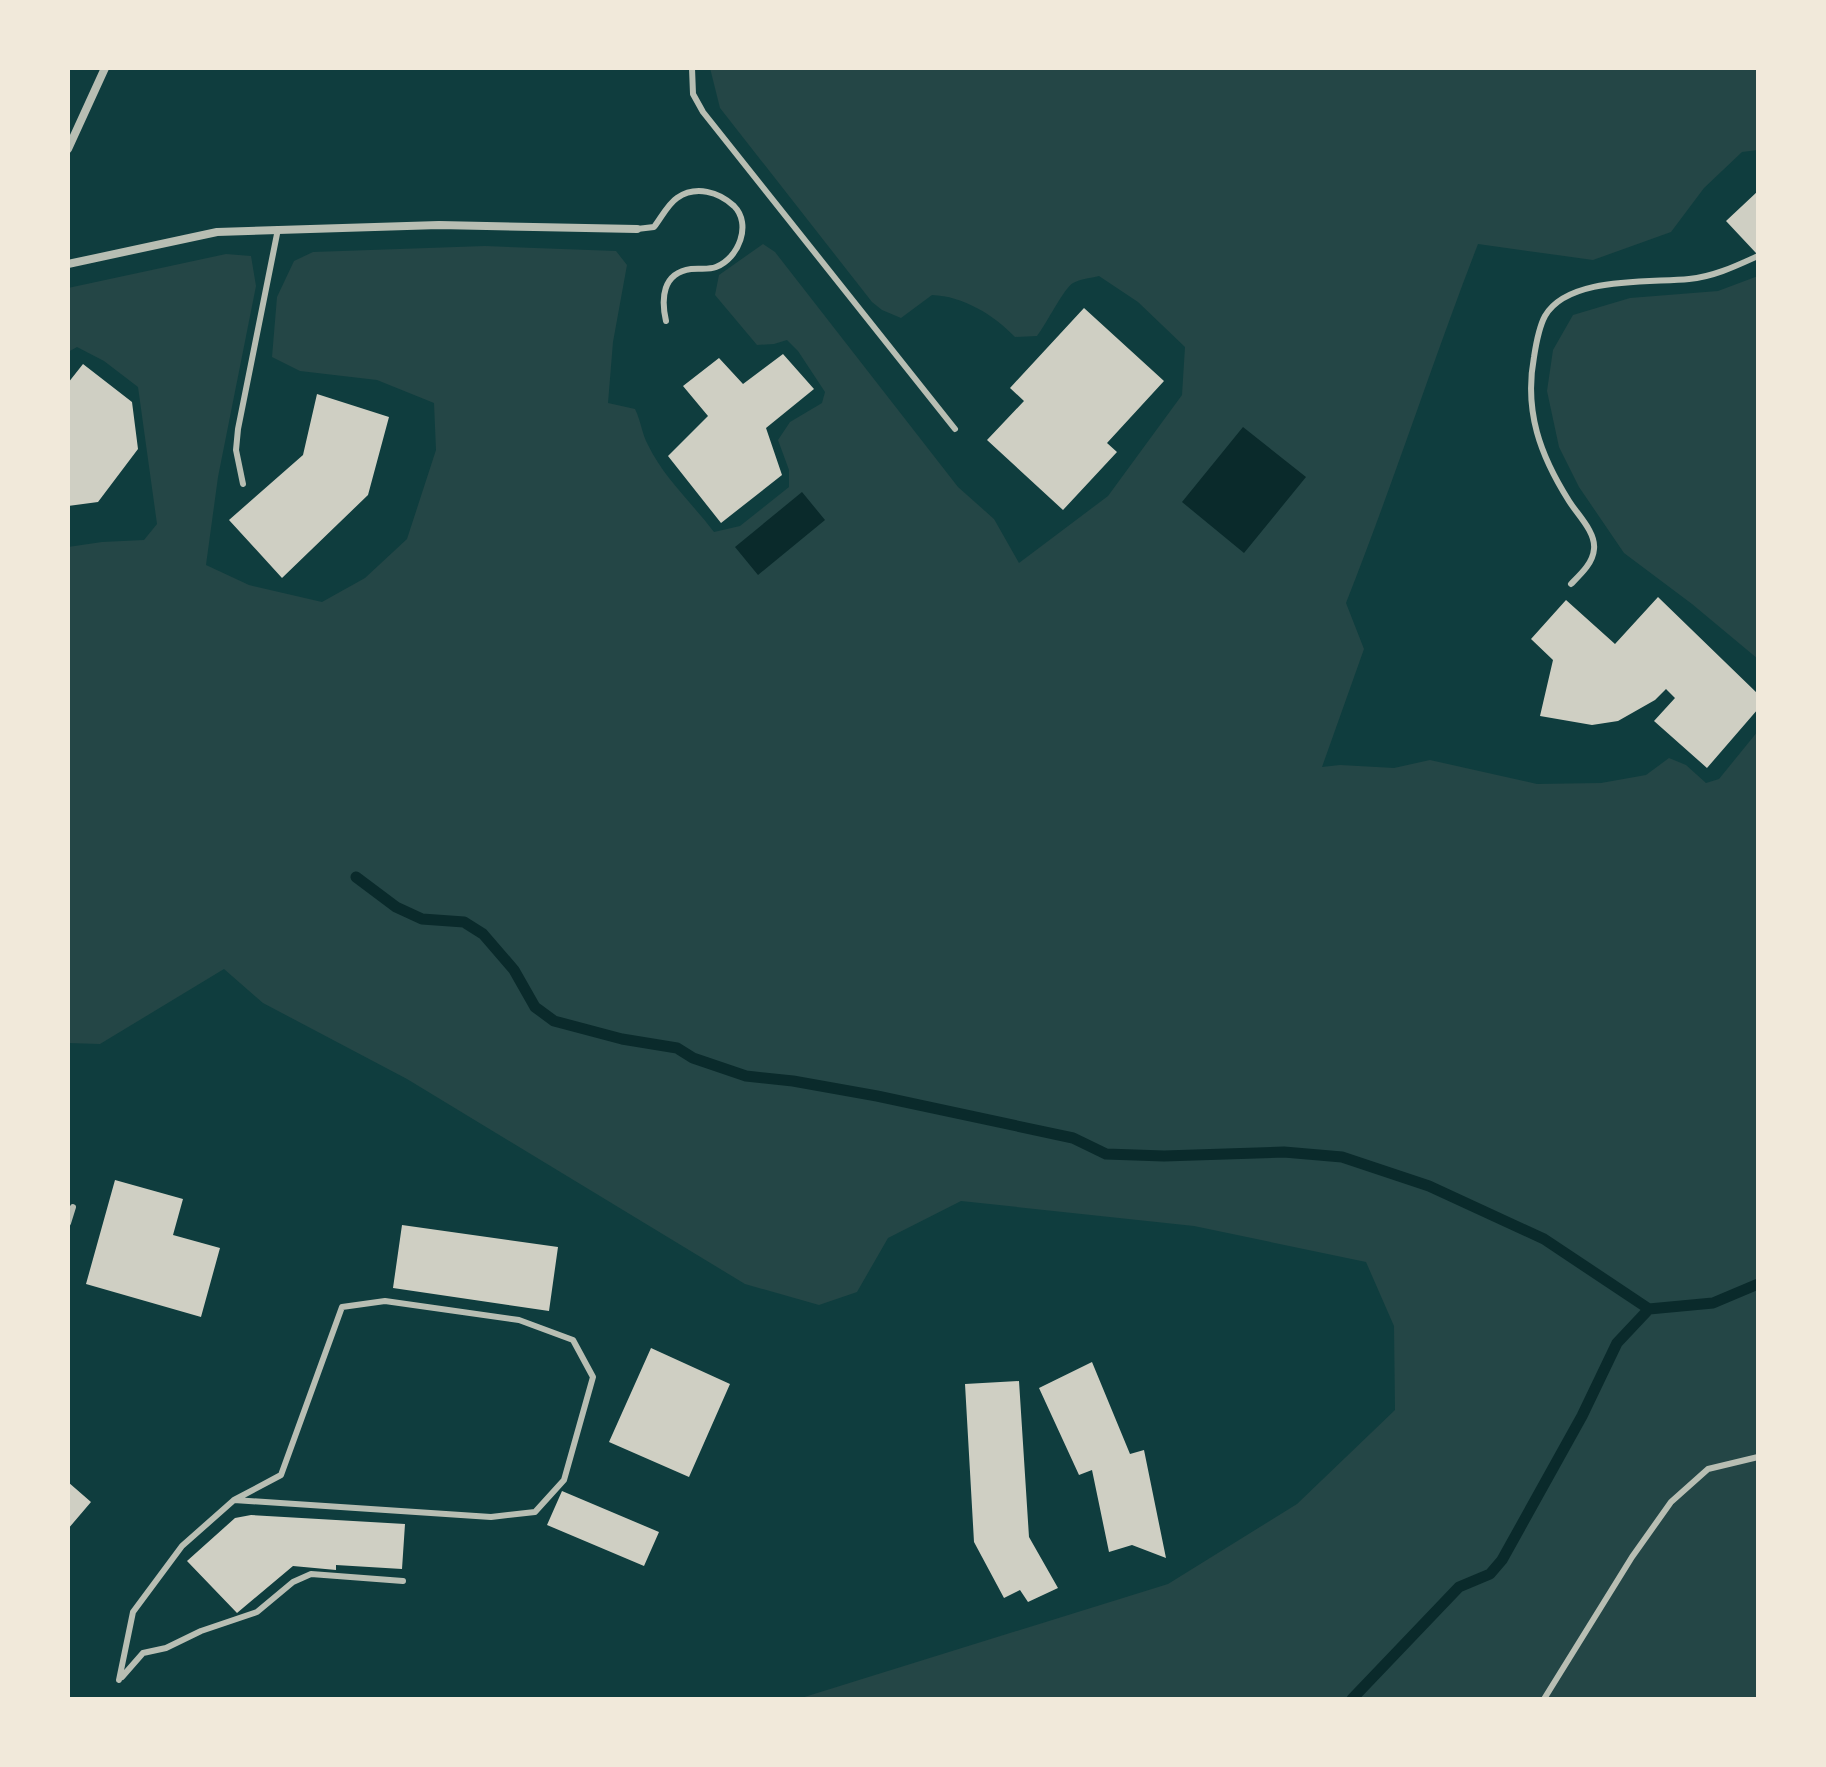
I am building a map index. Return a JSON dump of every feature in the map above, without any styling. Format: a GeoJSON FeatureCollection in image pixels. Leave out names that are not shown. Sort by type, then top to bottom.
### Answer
{"type":"FeatureCollection","features":[{"type":"Feature","properties":{"kind":"street"},"geometry":{"type":"LineString","coordinates":[[68,149],[105,68]]}},
{"type":"Feature","properties":{"kind":"street"},"geometry":{"type":"LineString","coordinates":[[68,264],[217,232],[439,225],[637,229]]}},
{"type":"Feature","properties":{"kind":"lane"},"geometry":{"type":"LineString","coordinates":[[692,68],[690,79],[693,94],[703,112],[955,429]]}},
{"type":"Feature","properties":{"kind":"lane"},"geometry":{"type":"LineString","coordinates":[[637,229],[654,227],[677,198],[697,190],[722,195],[740,212],[743,235],[735,253],[716,267],[686,269],[668,281],[661,300],[666,321]]}},
{"type":"Feature","properties":{"kind":"lane"},"geometry":{"type":"LineString","coordinates":[[243,484],[236,450],[238,429],[278,229]]}},
{"type":"Feature","properties":{"kind":"lane"},"geometry":{"type":"LineString","coordinates":[[1571,584],[1590,563],[1595,547],[1591,534],[1553,477],[1532,418],[1529,382],[1536,343],[1546,315],[1563,297],[1596,287],[1691,279],[1730,269],[1758,256]]}},
{"type":"Feature","properties":{"kind":"lane"},"geometry":{"type":"LineString","coordinates":[[68,1223],[73,1207]]}},
{"type":"Feature","properties":{"kind":"lane"},"geometry":{"type":"LineString","coordinates":[[234,1500],[491,1517],[535,1512],[564,1480],[593,1377],[573,1340],[519,1320],[385,1301],[342,1307],[281,1475],[234,1500],[182,1546],[133,1612],[119,1680],[143,1653],[166,1648],[201,1631],[257,1612],[293,1582],[311,1574],[403,1581]]}},
{"type":"Feature","properties":{"kind":"lane"},"geometry":{"type":"LineString","coordinates":[[1544,1699],[1632,1557],[1671,1502],[1708,1469],[1758,1457]]}},
{"type":"Feature","properties":{"kind":"shaded area"},"geometry":{"type":"Polygon","coordinates":[[[710,68],[1758,68],[1758,150],[1742,152],[1704,188],[1671,232],[1593,260],[1478,244],[1346,603],[1364,649],[1322,767],[1394,768],[1430,760],[1537,784],[1601,783],[1646,775],[1669,758],[1686,765],[1706,783],[1719,779],[1758,731],[1758,1699],[798,1699],[1168,1584],[1297,1504],[1395,1410],[1394,1326],[1366,1262],[1194,1226],[961,1201],[888,1238],[857,1292],[819,1305],[745,1284],[407,1079],[263,1003],[224,969],[100,1044],[68,1043],[68,547],[144,540],[157,524],[138,387],[104,361],[77,347],[68,352],[68,288],[226,254],[251,256],[256,286],[218,477],[206,565],[249,585],[322,602],[365,578],[407,539],[436,450],[434,403],[377,380],[300,371],[272,357],[277,297],[294,261],[313,252],[485,246],[616,251],[627,265],[613,342],[608,403],[635,409],[655,457],[714,532],[740,526],[789,487],[789,470],[778,440],[790,422],[822,403],[825,392],[787,340],[757,345],[715,295],[719,275],[763,244],[775,252],[958,487],[994,519],[1019,563],[1108,496],[1182,395],[1185,347],[1138,302],[1099,276],[1079,280],[1069,286],[1037,336],[1015,337],[998,321],[977,308],[944,296],[932,295],[901,318],[882,310],[872,302],[720,108],[710,68]]]}},
{"type":"Feature","properties":{"kind":"shaded area"},"geometry":{"type":"Polygon","coordinates":[[[1758,276],[1758,659],[1624,553],[1579,487],[1559,447],[1547,391],[1553,350],[1573,315],[1630,298],[1718,291],[1758,276]]]}},
{"type":"Feature","properties":{"kind":"shaded area"},"geometry":{"type":"Polygon","coordinates":[[[1243,427],[1306,477],[1244,553],[1182,502],[1243,427]]]}},
{"type":"Feature","properties":{"kind":"shaded area"},"geometry":{"type":"Polygon","coordinates":[[[802,492],[825,520],[758,575],[735,547],[802,492]]]}},
{"type":"Feature","properties":{"kind":"building"},"geometry":{"type":"Polygon","coordinates":[[[1758,191],[1758,252],[1756,253],[1726,221],[1758,191]]]}},
{"type":"Feature","properties":{"kind":"building"},"geometry":{"type":"Polygon","coordinates":[[[1084,308],[1164,381],[1107,443],[1117,452],[1063,510],[987,440],[1024,401],[1010,388],[1084,308]]]}},
{"type":"Feature","properties":{"kind":"building"},"geometry":{"type":"Polygon","coordinates":[[[783,354],[814,389],[766,428],[782,475],[721,523],[668,456],[708,416],[683,386],[719,358],[743,384],[783,354]]]}},
{"type":"Feature","properties":{"kind":"building"},"geometry":{"type":"Polygon","coordinates":[[[83,364],[132,402],[138,449],[98,502],[68,506],[68,383],[83,364]]]}},
{"type":"Feature","properties":{"kind":"building"},"geometry":{"type":"Polygon","coordinates":[[[317,394],[389,417],[368,495],[282,578],[229,520],[303,455],[317,394]]]}},
{"type":"Feature","properties":{"kind":"building"},"geometry":{"type":"Polygon","coordinates":[[[1658,597],[1758,694],[1758,709],[1707,768],[1654,721],[1675,698],[1666,689],[1655,700],[1618,721],[1592,725],[1540,716],[1553,660],[1531,639],[1566,600],[1615,644],[1658,597]]]}},
{"type":"Feature","properties":{"kind":"building"},"geometry":{"type":"Polygon","coordinates":[[[115,1180],[183,1199],[173,1235],[220,1248],[201,1317],[86,1284],[115,1180]]]}},
{"type":"Feature","properties":{"kind":"building"},"geometry":{"type":"Polygon","coordinates":[[[402,1225],[558,1247],[549,1311],[393,1288],[402,1225]]]}},
{"type":"Feature","properties":{"kind":"building"},"geometry":{"type":"Polygon","coordinates":[[[651,1348],[730,1384],[689,1477],[609,1442],[651,1348]]]}},
{"type":"Feature","properties":{"kind":"building"},"geometry":{"type":"Polygon","coordinates":[[[1092,1362],[1130,1454],[1144,1450],[1166,1558],[1132,1545],[1109,1552],[1092,1470],[1079,1475],[1039,1388],[1092,1362]]]}},
{"type":"Feature","properties":{"kind":"building"},"geometry":{"type":"Polygon","coordinates":[[[1019,1381],[1029,1537],[1058,1588],[1028,1602],[1020,1590],[1004,1598],[974,1542],[965,1384],[1019,1381]]]}},
{"type":"Feature","properties":{"kind":"building"},"geometry":{"type":"Polygon","coordinates":[[[68,1482],[91,1502],[68,1529],[68,1482]]]}},
{"type":"Feature","properties":{"kind":"building"},"geometry":{"type":"Polygon","coordinates":[[[562,1491],[659,1532],[644,1566],[547,1525],[562,1491]]]}},
{"type":"Feature","properties":{"kind":"building"},"geometry":{"type":"Polygon","coordinates":[[[251,1515],[405,1524],[402,1569],[336,1565],[336,1570],[293,1566],[237,1613],[187,1561],[235,1518],[251,1515]]]}},
{"type":"Feature","properties":{"kind":"waterway"},"geometry":{"type":"LineString","coordinates":[[356,877],[396,907],[422,919],[464,922],[483,934],[514,970],[535,1007],[554,1021],[622,1039],[677,1048],[693,1058],[746,1076],[877,1096],[1073,1138],[1106,1154],[1164,1156],[1284,1152],[1342,1157],[1429,1186],[1544,1239],[1649,1309]]}},
{"type":"Feature","properties":{"kind":"waterway"},"geometry":{"type":"LineString","coordinates":[[1352,1699],[1459,1587],[1490,1574],[1502,1560],[1582,1416],[1617,1343],[1649,1309],[1713,1303],[1758,1284]]}}]}
